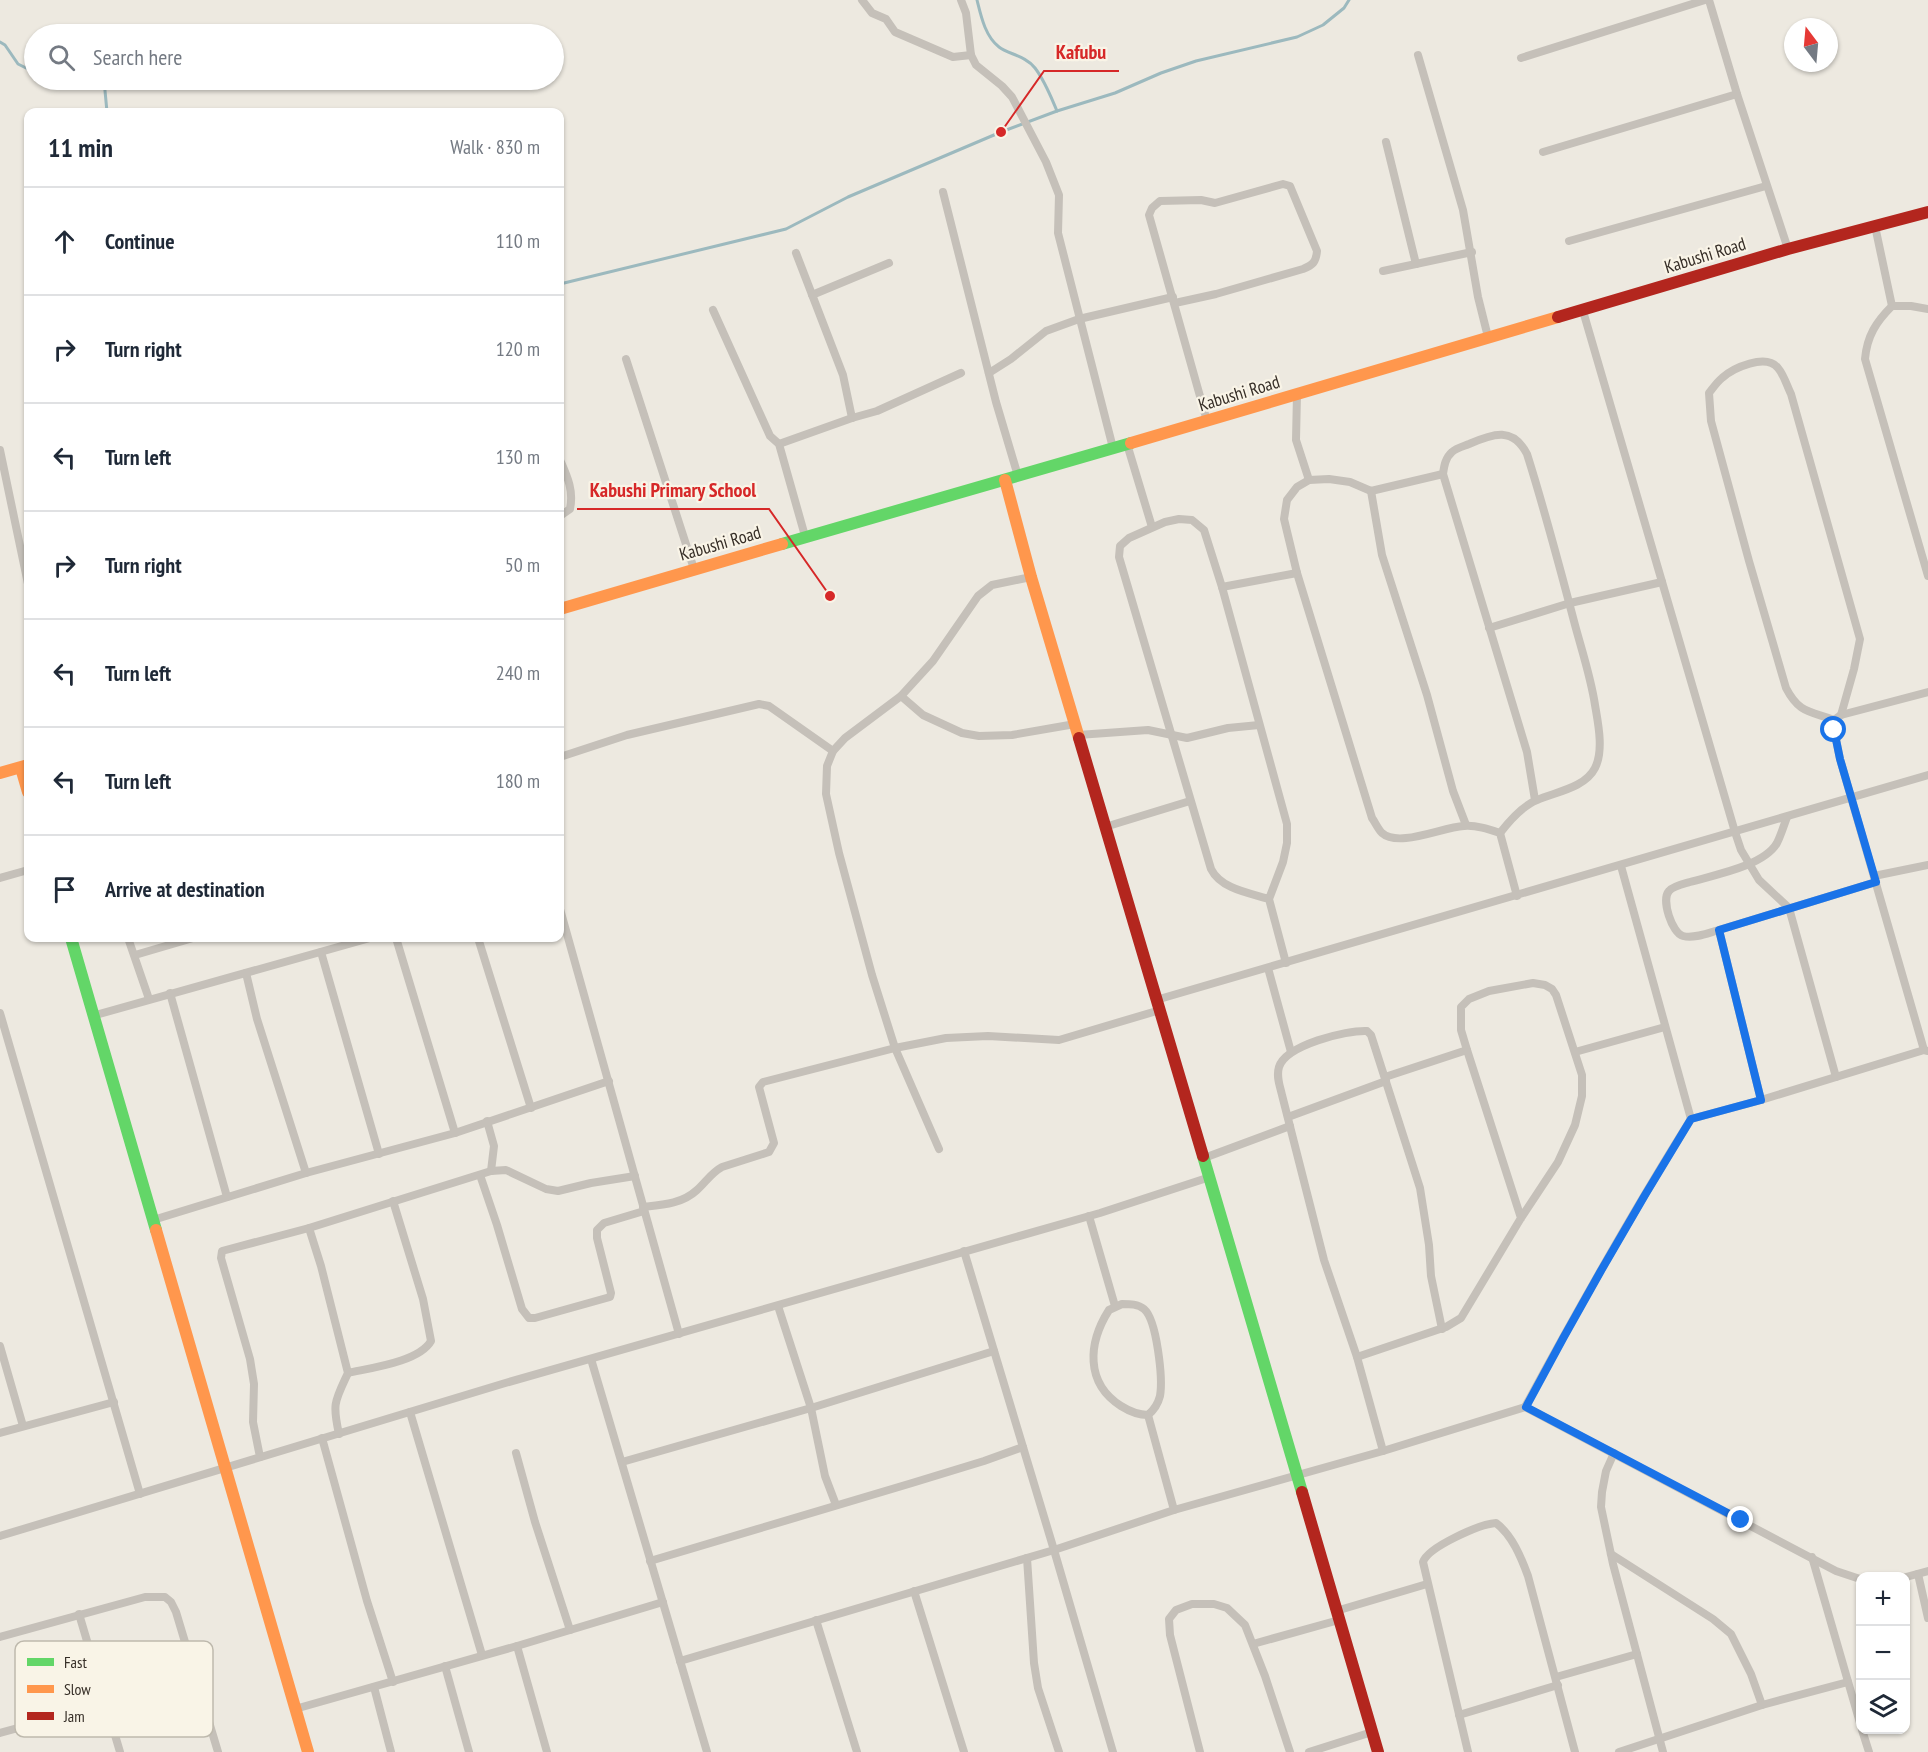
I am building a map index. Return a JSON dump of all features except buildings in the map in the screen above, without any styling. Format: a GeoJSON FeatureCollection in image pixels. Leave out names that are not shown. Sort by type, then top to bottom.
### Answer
{"type":"FeatureCollection","features":[{"type":"Feature","properties":{"kind":"street"},"geometry":{"type":"LineString","coordinates":[[862,0],[872,13],[886,19],[895,32],[953,57],[971,55]]}},
{"type":"Feature","properties":{"kind":"street"},"geometry":{"type":"LineString","coordinates":[[961,0],[966,14],[971,55],[976,64],[1002,86],[1014,102],[1046,162],[1059,195],[1058,234],[1113,448]]}},
{"type":"Feature","properties":{"kind":"street"},"geometry":{"type":"LineString","coordinates":[[1521,58],[1707,0],[1788,249]]}},
{"type":"Feature","properties":{"kind":"street"},"geometry":{"type":"LineString","coordinates":[[1418,55],[1463,210],[1478,297],[1488,338]]}},
{"type":"Feature","properties":{"kind":"street"},"geometry":{"type":"LineString","coordinates":[[1543,152],[1737,94]]}},
{"type":"Feature","properties":{"kind":"street"},"geometry":{"type":"LineString","coordinates":[[1386,141],[1416,264]]}},
{"type":"Feature","properties":{"kind":"street"},"geometry":{"type":"LineString","coordinates":[[989,373],[1046,331],[1079,319],[1174,300],[1216,294],[1313,264],[1317,251],[1290,186],[1283,183],[1215,203],[1201,200],[1160,201],[1152,208],[1149,215],[1174,300],[1207,421]]}},
{"type":"Feature","properties":{"kind":"street"},"geometry":{"type":"LineString","coordinates":[[1569,242],[1766,186]]}},
{"type":"Feature","properties":{"kind":"street"},"geometry":{"type":"LineString","coordinates":[[943,192],[1018,476]]}},
{"type":"Feature","properties":{"kind":"street","name":"Kabushi Road"},"geometry":{"type":"LineString","coordinates":[[564,608],[1583,311],[1788,249],[1928,212]]}},
{"type":"Feature","properties":{"kind":"street"},"geometry":{"type":"LineString","coordinates":[[1875,226],[1892,306]]}},
{"type":"Feature","properties":{"kind":"street"},"geometry":{"type":"LineString","coordinates":[[1383,271],[1472,252]]}},
{"type":"Feature","properties":{"kind":"street"},"geometry":{"type":"LineString","coordinates":[[796,253],[843,375],[852,418]]}},
{"type":"Feature","properties":{"kind":"street"},"geometry":{"type":"LineString","coordinates":[[812,296],[889,263]]}},
{"type":"Feature","properties":{"kind":"street"},"geometry":{"type":"LineString","coordinates":[[1928,309],[1892,306],[1877,322],[1870,334],[1865,359],[1928,576]]}},
{"type":"Feature","properties":{"kind":"street"},"geometry":{"type":"LineString","coordinates":[[713,310],[770,436],[779,444],[805,536]]}},
{"type":"Feature","properties":{"kind":"street"},"geometry":{"type":"LineString","coordinates":[[1583,311],[1735,832],[1748,864],[1759,880],[1789,908],[1836,1077]]}},
{"type":"Feature","properties":{"kind":"street"},"geometry":{"type":"LineString","coordinates":[[626,359],[694,569]]}},
{"type":"Feature","properties":{"kind":"street"},"geometry":{"type":"LineString","coordinates":[[680,1660],[1054,1550],[1174,1510],[1296,1477],[1526,1407],[1622,1233],[1691,1119],[1926,1050],[1840,759],[1834,730],[1838,718],[1854,669],[1860,639],[1791,394],[1778,368],[1773,364],[1759,362],[1750,364],[1723,378],[1709,393],[1711,421],[1786,688],[1794,702],[1804,710],[1838,718],[1928,692]]}},
{"type":"Feature","properties":{"kind":"street"},"geometry":{"type":"LineString","coordinates":[[779,444],[877,411],[962,373]]}},
{"type":"Feature","properties":{"kind":"street"},"geometry":{"type":"LineString","coordinates":[[1297,394],[1296,440],[1309,480]]}},
{"type":"Feature","properties":{"kind":"street"},"geometry":{"type":"LineString","coordinates":[[1500,833],[1511,818],[1535,800],[1556,795],[1589,776],[1599,756],[1595,703],[1532,470],[1521,442],[1504,435],[1484,437],[1452,452],[1445,461],[1443,474],[1527,752],[1535,800]]}},
{"type":"Feature","properties":{"kind":"street"},"geometry":{"type":"LineString","coordinates":[[1127,444],[1152,527]]}},
{"type":"Feature","properties":{"kind":"street"},"geometry":{"type":"LineString","coordinates":[[0,450],[24,565]]}},
{"type":"Feature","properties":{"kind":"street"},"geometry":{"type":"LineString","coordinates":[[564,470],[571,495],[570,509],[564,513]]}},
{"type":"Feature","properties":{"kind":"street"},"geometry":{"type":"LineString","coordinates":[[1443,474],[1371,491],[1350,482],[1329,479],[1309,480],[1297,487],[1287,500],[1284,519],[1297,573],[1372,818],[1381,832],[1394,839],[1407,838],[1466,825],[1500,833]]}},
{"type":"Feature","properties":{"kind":"street"},"geometry":{"type":"LineString","coordinates":[[1005,480],[1031,577],[1378,1752]]}},
{"type":"Feature","properties":{"kind":"street"},"geometry":{"type":"LineString","coordinates":[[1371,491],[1382,555],[1427,695],[1453,791],[1466,825]]}},
{"type":"Feature","properties":{"kind":"street"},"geometry":{"type":"LineString","coordinates":[[1269,899],[1231,887],[1215,878],[1170,735],[1119,557],[1120,546],[1129,538],[1152,527],[1179,519],[1192,520],[1204,530],[1222,587],[1287,824],[1287,843],[1283,862],[1269,899],[1286,963]]}},
{"type":"Feature","properties":{"kind":"street"},"geometry":{"type":"LineString","coordinates":[[1222,587],[1297,573]]}},
{"type":"Feature","properties":{"kind":"street"},"geometry":{"type":"LineString","coordinates":[[939,1149],[896,1048],[854,912],[826,794],[827,766],[833,751],[856,729],[902,696],[933,661],[978,596],[992,585],[1031,577]]}},
{"type":"Feature","properties":{"kind":"street"},"geometry":{"type":"LineString","coordinates":[[1489,628],[1569,603],[1662,582]]}},
{"type":"Feature","properties":{"kind":"street"},"geometry":{"type":"LineString","coordinates":[[902,696],[923,715],[962,733],[979,736],[1076,729],[1148,730],[1180,738],[1196,738],[1228,728],[1259,725]]}},
{"type":"Feature","properties":{"kind":"street"},"geometry":{"type":"LineString","coordinates":[[564,756],[627,735],[759,704],[769,706],[833,751]]}},
{"type":"Feature","properties":{"kind":"street"},"geometry":{"type":"LineString","coordinates":[[0,773],[24,766]]}},
{"type":"Feature","properties":{"kind":"street"},"geometry":{"type":"LineString","coordinates":[[480,1174],[522,1309],[529,1318],[535,1318],[610,1297],[597,1230],[604,1223],[644,1209],[676,1202],[696,1191],[715,1171],[722,1167],[769,1152],[774,1143],[759,1087],[761,1083],[896,1048],[946,1038],[988,1036],[1059,1040],[1268,968],[1928,775]]}},
{"type":"Feature","properties":{"kind":"street"},"geometry":{"type":"LineString","coordinates":[[1105,827],[1190,801]]}},
{"type":"Feature","properties":{"kind":"street"},"geometry":{"type":"LineString","coordinates":[[1787,817],[1776,844],[1762,858],[1669,890],[1665,898],[1668,913],[1676,931],[1681,936],[1695,936],[1719,930],[1875,879],[1928,865]]}},
{"type":"Feature","properties":{"kind":"street"},"geometry":{"type":"LineString","coordinates":[[1500,833],[1517,896]]}},
{"type":"Feature","properties":{"kind":"street"},"geometry":{"type":"LineString","coordinates":[[1621,866],[1691,1119]]}},
{"type":"Feature","properties":{"kind":"street"},"geometry":{"type":"LineString","coordinates":[[0,878],[24,871]]}},
{"type":"Feature","properties":{"kind":"street"},"geometry":{"type":"LineString","coordinates":[[564,923],[679,1334]]}},
{"type":"Feature","properties":{"kind":"street"},"geometry":{"type":"LineString","coordinates":[[1719,930],[1761,1100]]}},
{"type":"Feature","properties":{"kind":"street"},"geometry":{"type":"LineString","coordinates":[[71,942],[308,1752]]}},
{"type":"Feature","properties":{"kind":"street"},"geometry":{"type":"LineString","coordinates":[[130,942],[149,999]]}},
{"type":"Feature","properties":{"kind":"street"},"geometry":{"type":"LineString","coordinates":[[135,955],[179,942]]}},
{"type":"Feature","properties":{"kind":"street"},"geometry":{"type":"LineString","coordinates":[[92,1016],[356,942]]}},
{"type":"Feature","properties":{"kind":"street"},"geometry":{"type":"LineString","coordinates":[[397,942],[455,1133]]}},
{"type":"Feature","properties":{"kind":"street"},"geometry":{"type":"LineString","coordinates":[[479,942],[531,1108]]}},
{"type":"Feature","properties":{"kind":"street"},"geometry":{"type":"LineString","coordinates":[[321,952],[379,1154]]}},
{"type":"Feature","properties":{"kind":"street"},"geometry":{"type":"LineString","coordinates":[[1268,968],[1291,1052]]}},
{"type":"Feature","properties":{"kind":"street"},"geometry":{"type":"LineString","coordinates":[[246,973],[257,1019],[306,1173]]}},
{"type":"Feature","properties":{"kind":"street"},"geometry":{"type":"LineString","coordinates":[[1357,1357],[1442,1329],[1455,1323],[1465,1314],[1521,1218],[1558,1162],[1575,1125],[1582,1096],[1582,1084],[1575,1052],[1556,995],[1545,985],[1533,983],[1489,992],[1464,1002],[1460,1016],[1467,1050],[1521,1218]]}},
{"type":"Feature","properties":{"kind":"street"},"geometry":{"type":"LineString","coordinates":[[170,993],[227,1197]]}},
{"type":"Feature","properties":{"kind":"street"},"geometry":{"type":"LineString","coordinates":[[0,1013],[140,1494]]}},
{"type":"Feature","properties":{"kind":"street"},"geometry":{"type":"LineString","coordinates":[[1575,1052],[1665,1027]]}},
{"type":"Feature","properties":{"kind":"street"},"geometry":{"type":"LineString","coordinates":[[1383,1451],[1357,1357],[1324,1260],[1278,1077],[1279,1066],[1291,1052],[1330,1037],[1357,1030],[1367,1031],[1371,1035],[1420,1188],[1427,1229],[1431,1276],[1442,1329]]}},
{"type":"Feature","properties":{"kind":"street"},"geometry":{"type":"LineString","coordinates":[[1204,1158],[1385,1079],[1467,1050]]}},
{"type":"Feature","properties":{"kind":"street"},"geometry":{"type":"LineString","coordinates":[[153,1220],[306,1173],[455,1133],[609,1082]]}},
{"type":"Feature","properties":{"kind":"street"},"geometry":{"type":"LineString","coordinates":[[487,1121],[494,1146],[491,1171]]}},
{"type":"Feature","properties":{"kind":"street"},"geometry":{"type":"LineString","coordinates":[[260,1457],[253,1422],[254,1384],[250,1359],[220,1254],[222,1251],[309,1228],[491,1171],[506,1170],[546,1189],[558,1191],[635,1176]]}},
{"type":"Feature","properties":{"kind":"street"},"geometry":{"type":"LineString","coordinates":[[0,1536],[410,1412],[1089,1216],[1210,1177]]}},
{"type":"Feature","properties":{"kind":"street"},"geometry":{"type":"LineString","coordinates":[[348,1374],[412,1356],[429,1345],[431,1341],[423,1299],[393,1202]]}},
{"type":"Feature","properties":{"kind":"street"},"geometry":{"type":"LineString","coordinates":[[1089,1216],[1114,1306]]}},
{"type":"Feature","properties":{"kind":"street"},"geometry":{"type":"LineString","coordinates":[[309,1228],[348,1374],[335,1400],[334,1407],[339,1434]]}},
{"type":"Feature","properties":{"kind":"street"},"geometry":{"type":"LineString","coordinates":[[964,1251],[1113,1752]]}},
{"type":"Feature","properties":{"kind":"street"},"geometry":{"type":"LineString","coordinates":[[1138,1305],[1150,1318],[1161,1379],[1157,1403],[1148,1415],[1126,1409],[1113,1401],[1099,1384],[1095,1375],[1096,1337],[1104,1316],[1114,1306],[1138,1305]]}},
{"type":"Feature","properties":{"kind":"street"},"geometry":{"type":"LineString","coordinates":[[778,1306],[811,1408],[825,1476],[836,1505]]}},
{"type":"Feature","properties":{"kind":"street"},"geometry":{"type":"LineString","coordinates":[[0,1346],[23,1426]]}},
{"type":"Feature","properties":{"kind":"street"},"geometry":{"type":"LineString","coordinates":[[622,1462],[811,1408],[994,1351]]}},
{"type":"Feature","properties":{"kind":"street"},"geometry":{"type":"LineString","coordinates":[[591,1359],[707,1752]]}},
{"type":"Feature","properties":{"kind":"street"},"geometry":{"type":"LineString","coordinates":[[0,1433],[114,1402]]}},
{"type":"Feature","properties":{"kind":"street"},"geometry":{"type":"LineString","coordinates":[[1526,1407],[1836,1571],[1856,1578]]}},
{"type":"Feature","properties":{"kind":"street"},"geometry":{"type":"LineString","coordinates":[[410,1412],[482,1655]]}},
{"type":"Feature","properties":{"kind":"street"},"geometry":{"type":"LineString","coordinates":[[1148,1415],[1174,1510]]}},
{"type":"Feature","properties":{"kind":"street"},"geometry":{"type":"LineString","coordinates":[[322,1438],[361,1580],[393,1682]]}},
{"type":"Feature","properties":{"kind":"street"},"geometry":{"type":"LineString","coordinates":[[650,1561],[964,1468],[1023,1446]]}},
{"type":"Feature","properties":{"kind":"street"},"geometry":{"type":"LineString","coordinates":[[516,1453],[535,1522],[570,1630]]}},
{"type":"Feature","properties":{"kind":"street"},"geometry":{"type":"LineString","coordinates":[[1614,1453],[1606,1471],[1601,1507],[1611,1554],[1663,1752]]}},
{"type":"Feature","properties":{"kind":"street"},"geometry":{"type":"LineString","coordinates":[[1468,1752],[1423,1562],[1429,1552],[1478,1527],[1496,1523],[1519,1552],[1528,1576],[1575,1752]]}},
{"type":"Feature","properties":{"kind":"street"},"geometry":{"type":"LineString","coordinates":[[1611,1554],[1697,1608],[1731,1634],[1751,1674],[1762,1705]]}},
{"type":"Feature","properties":{"kind":"street"},"geometry":{"type":"LineString","coordinates":[[1812,1557],[1856,1709]]}},
{"type":"Feature","properties":{"kind":"street"},"geometry":{"type":"LineString","coordinates":[[1027,1558],[1034,1663],[1038,1688],[1059,1752]]}},
{"type":"Feature","properties":{"kind":"street"},"geometry":{"type":"LineString","coordinates":[[1910,1576],[1928,1571]]}},
{"type":"Feature","properties":{"kind":"street"},"geometry":{"type":"LineString","coordinates":[[1918,1574],[1928,1618]]}},
{"type":"Feature","properties":{"kind":"street"},"geometry":{"type":"LineString","coordinates":[[1253,1644],[1427,1584]]}},
{"type":"Feature","properties":{"kind":"street"},"geometry":{"type":"LineString","coordinates":[[914,1592],[963,1752]]}},
{"type":"Feature","properties":{"kind":"street"},"geometry":{"type":"LineString","coordinates":[[0,1637],[145,1597],[165,1597],[171,1602],[176,1612],[185,1641]]}},
{"type":"Feature","properties":{"kind":"street"},"geometry":{"type":"LineString","coordinates":[[295,1708],[393,1682],[663,1602]]}},
{"type":"Feature","properties":{"kind":"street"},"geometry":{"type":"LineString","coordinates":[[1200,1752],[1170,1635],[1169,1619],[1176,1610],[1192,1604],[1214,1604],[1227,1608],[1245,1625],[1290,1752]]}},
{"type":"Feature","properties":{"kind":"street"},"geometry":{"type":"LineString","coordinates":[[79,1614],[87,1641]]}},
{"type":"Feature","properties":{"kind":"street"},"geometry":{"type":"LineString","coordinates":[[816,1620],[857,1752]]}},
{"type":"Feature","properties":{"kind":"street"},"geometry":{"type":"LineString","coordinates":[[517,1646],[547,1752]]}},
{"type":"Feature","properties":{"kind":"street"},"geometry":{"type":"LineString","coordinates":[[1459,1714],[1637,1654]]}},
{"type":"Feature","properties":{"kind":"street"},"geometry":{"type":"LineString","coordinates":[[445,1666],[469,1752]]}},
{"type":"Feature","properties":{"kind":"street"},"geometry":{"type":"LineString","coordinates":[[1619,1752],[1762,1705],[1848,1682]]}},
{"type":"Feature","properties":{"kind":"street"},"geometry":{"type":"LineString","coordinates":[[374,1687],[392,1752]]}},
{"type":"Feature","properties":{"kind":"street"},"geometry":{"type":"LineString","coordinates":[[0,1733],[15,1729]]}},
{"type":"Feature","properties":{"kind":"street"},"geometry":{"type":"LineString","coordinates":[[1309,1752],[1371,1732]]}},
{"type":"Feature","properties":{"kind":"street"},"geometry":{"type":"LineString","coordinates":[[1863,1734],[1869,1752]]}},
{"type":"Feature","properties":{"kind":"street"},"geometry":{"type":"LineString","coordinates":[[213,1735],[218,1752]]}},
{"type":"Feature","properties":{"kind":"street"},"geometry":{"type":"LineString","coordinates":[[116,1737],[120,1752]]}},
{"type":"Feature","properties":{"kind":"waterway"},"geometry":{"type":"LineString","coordinates":[[977,0],[990,37],[999,47],[1027,61],[1035,68],[1057,111]]}},
{"type":"Feature","properties":{"kind":"waterway"},"geometry":{"type":"LineString","coordinates":[[564,283],[786,229],[848,197],[1001,132],[1115,93],[1196,61],[1297,37],[1323,25],[1344,8],[1349,0]]}},
{"type":"Feature","properties":{"kind":"waterway"},"geometry":{"type":"LineString","coordinates":[[0,42],[5,45],[18,64],[24,67]]}},
{"type":"Feature","properties":{"kind":"waterway"},"geometry":{"type":"LineString","coordinates":[[105,90],[107,108]]}},
{"type":"Feature","properties":{"kind":"traffic: fast"},"geometry":{"type":"LineString","coordinates":[[782,544],[1131,443]]}},
{"type":"Feature","properties":{"kind":"traffic: fast"},"geometry":{"type":"LineString","coordinates":[[72,942],[156,1230]]}},
{"type":"Feature","properties":{"kind":"traffic: fast"},"geometry":{"type":"LineString","coordinates":[[1203,1156],[1302,1492]]}},
{"type":"Feature","properties":{"kind":"traffic: slow"},"geometry":{"type":"LineString","coordinates":[[1131,443],[1558,317]]}},
{"type":"Feature","properties":{"kind":"traffic: slow"},"geometry":{"type":"LineString","coordinates":[[1005,480],[1079,738]]}},
{"type":"Feature","properties":{"kind":"traffic: slow"},"geometry":{"type":"LineString","coordinates":[[564,608],[782,544]]}},
{"type":"Feature","properties":{"kind":"traffic: slow"},"geometry":{"type":"LineString","coordinates":[[0,773],[24,766]]}},
{"type":"Feature","properties":{"kind":"traffic: slow"},"geometry":{"type":"LineString","coordinates":[[21,768],[24,778]]}},
{"type":"Feature","properties":{"kind":"traffic: slow"},"geometry":{"type":"LineString","coordinates":[[156,1230],[308,1752]]}},
{"type":"Feature","properties":{"kind":"traffic: jam"},"geometry":{"type":"LineString","coordinates":[[1558,317],[1788,249],[1928,212]]}},
{"type":"Feature","properties":{"kind":"traffic: jam"},"geometry":{"type":"LineString","coordinates":[[1079,738],[1203,1156]]}},
{"type":"Feature","properties":{"kind":"traffic: jam"},"geometry":{"type":"LineString","coordinates":[[1302,1492],[1378,1752]]}},
{"type":"Feature","properties":{"kind":"place","name":"Kafubu"},"geometry":{"type":"Point","coordinates":[1001,132]}},
{"type":"Feature","properties":{"kind":"place","name":"Kabushi Primary School"},"geometry":{"type":"Point","coordinates":[830,596]}},
{"type":"Feature","properties":{"kind":"route"},"geometry":{"type":"LineString","coordinates":[[1741,1520],[1526,1407],[1575,1314],[1691,1119],[1761,1100],[1719,930],[1876,882],[1840,759],[1834,730]]}}]}
